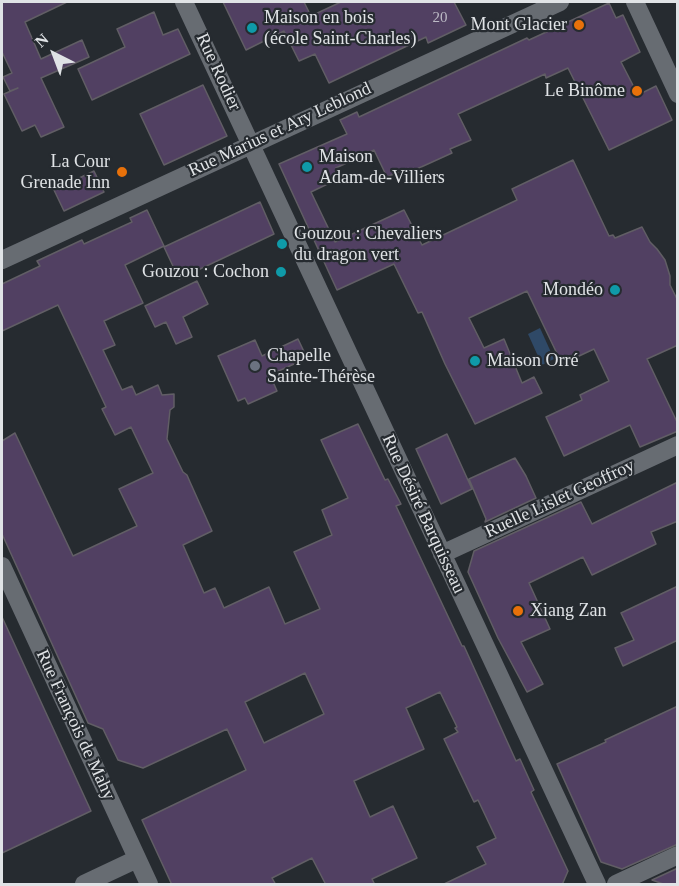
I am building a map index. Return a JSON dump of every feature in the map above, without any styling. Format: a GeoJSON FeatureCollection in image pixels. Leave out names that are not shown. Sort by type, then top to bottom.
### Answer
{"type":"FeatureCollection","features":[{"type":"Feature","properties":{"kind":"street","name":"Rue Rodier"},"geometry":{"type":"LineString","coordinates":[[184,2],[251,144]]}},
{"type":"Feature","properties":{"kind":"street","name":"Rue Marius et Ary Leblond"},"geometry":{"type":"LineString","coordinates":[[2,260],[560,2]]}},
{"type":"Feature","properties":{"kind":"street"},"geometry":{"type":"LineString","coordinates":[[635,2],[678,94]]}},
{"type":"Feature","properties":{"kind":"street","name":"Rue Désiré Barquisseau"},"geometry":{"type":"LineString","coordinates":[[251,144],[597,885]]}},
{"type":"Feature","properties":{"kind":"street","name":"Ruelle Lislet Geoffroy"},"geometry":{"type":"LineString","coordinates":[[442,554],[678,445]]}},
{"type":"Feature","properties":{"kind":"street","name":"Rue François de Mahy"},"geometry":{"type":"LineString","coordinates":[[4,576],[149,885]]}},
{"type":"Feature","properties":{"kind":"street"},"geometry":{"type":"LineString","coordinates":[[616,885],[678,855]]}},
{"type":"Feature","properties":{"kind":"street"},"geometry":{"type":"LineString","coordinates":[[84,885],[137,859]]}},
{"type":"Feature","properties":{"kind":"water"},"geometry":{"type":"Polygon","coordinates":[[[540,328],[554,359],[542,365],[528,334],[540,328]]]}},
{"type":"Feature","properties":{"kind":"building"},"geometry":{"type":"Polygon","coordinates":[[[2,2],[67,2],[25,22],[41,59],[82,40],[89,57],[41,78],[64,127],[41,137],[35,125],[22,131],[4,94],[18,88],[10,91],[3,77],[12,73],[2,52],[2,2]]]}},
{"type":"Feature","properties":{"kind":"building"},"geometry":{"type":"Polygon","coordinates":[[[223,2],[304,2],[311,16],[341,2],[454,2],[466,25],[428,43],[426,37],[329,83],[315,54],[299,61],[284,31],[246,50],[223,2]]]}},
{"type":"Feature","properties":{"kind":"building"},"geometry":{"type":"Polygon","coordinates":[[[609,3],[616,18],[623,15],[640,52],[621,62],[638,95],[656,86],[672,120],[609,150],[568,68],[546,78],[545,74],[458,114],[471,140],[450,149],[452,153],[408,173],[405,169],[387,177],[374,150],[336,168],[340,178],[311,192],[335,242],[404,210],[422,245],[517,200],[512,189],[573,160],[609,236],[613,235],[615,238],[642,227],[650,242],[665,260],[670,285],[678,301],[678,345],[647,359],[678,424],[678,431],[640,447],[630,425],[564,456],[546,417],[582,400],[580,395],[609,381],[594,349],[562,364],[527,291],[469,318],[484,348],[504,339],[522,383],[534,377],[542,393],[475,424],[422,312],[418,313],[394,264],[337,290],[279,164],[347,134],[340,120],[357,112],[359,117],[527,38],[529,40],[609,3]]]}},
{"type":"Feature","properties":{"kind":"building"},"geometry":{"type":"Polygon","coordinates":[[[154,12],[163,35],[178,29],[190,54],[92,100],[78,69],[125,47],[117,29],[154,12]]]}},
{"type":"Feature","properties":{"kind":"building"},"geometry":{"type":"Polygon","coordinates":[[[203,85],[227,136],[164,165],[140,114],[203,85]]]}},
{"type":"Feature","properties":{"kind":"building"},"geometry":{"type":"Polygon","coordinates":[[[94,171],[104,192],[64,211],[54,190],[94,171]]]}},
{"type":"Feature","properties":{"kind":"building"},"geometry":{"type":"Polygon","coordinates":[[[260,202],[274,234],[179,279],[164,247],[260,202]]]}},
{"type":"Feature","properties":{"kind":"building"},"geometry":{"type":"Polygon","coordinates":[[[147,210],[164,246],[125,265],[143,303],[104,321],[115,345],[103,350],[122,390],[132,386],[136,395],[158,385],[162,395],[174,394],[174,407],[170,410],[167,439],[183,472],[187,475],[212,531],[183,545],[204,593],[215,588],[224,608],[269,587],[285,624],[320,609],[294,552],[332,535],[322,510],[348,498],[321,440],[358,424],[385,480],[388,479],[401,504],[396,506],[464,646],[516,761],[520,759],[534,790],[531,792],[568,871],[562,885],[442,885],[486,864],[477,847],[496,838],[478,800],[474,802],[444,739],[458,732],[440,692],[406,708],[424,749],[354,781],[370,817],[393,806],[417,858],[372,879],[375,885],[326,885],[312,858],[272,878],[276,885],[172,885],[142,820],[246,770],[227,729],[143,768],[118,760],[103,729],[88,723],[2,534],[2,441],[15,433],[73,556],[137,526],[119,489],[153,473],[131,427],[115,435],[102,409],[106,407],[58,305],[2,331],[2,284],[40,266],[37,261],[82,240],[84,244],[132,222],[130,218],[147,210]],[[305,673],[245,702],[264,743],[324,714],[305,673]]]}},
{"type":"Feature","properties":{"kind":"building"},"geometry":{"type":"Polygon","coordinates":[[[197,281],[208,304],[183,317],[192,337],[176,344],[166,322],[155,327],[145,306],[197,281]]]}},
{"type":"Feature","properties":{"kind":"building","name":"Chapelle Sainte-Thérèse"},"geometry":{"type":"Polygon","coordinates":[[[298,339],[307,358],[270,375],[277,391],[248,404],[245,398],[238,401],[218,356],[255,340],[262,356],[298,339]]]}},
{"type":"Feature","properties":{"kind":"building"},"geometry":{"type":"Polygon","coordinates":[[[447,434],[472,489],[441,504],[416,449],[447,434]]]}},
{"type":"Feature","properties":{"kind":"building"},"geometry":{"type":"Polygon","coordinates":[[[515,458],[536,498],[485,522],[486,519],[469,479],[515,458]]]}},
{"type":"Feature","properties":{"kind":"building"},"geometry":{"type":"Polygon","coordinates":[[[678,482],[678,521],[651,532],[656,544],[592,575],[583,557],[529,583],[550,629],[521,642],[543,684],[527,692],[498,638],[468,572],[474,551],[581,502],[592,524],[678,482]]]}},
{"type":"Feature","properties":{"kind":"building"},"geometry":{"type":"Polygon","coordinates":[[[678,586],[678,640],[623,666],[615,648],[634,640],[621,613],[678,586]]]}},
{"type":"Feature","properties":{"kind":"building"},"geometry":{"type":"Polygon","coordinates":[[[2,617],[91,811],[2,853],[2,617]]]}},
{"type":"Feature","properties":{"kind":"building"},"geometry":{"type":"Polygon","coordinates":[[[678,706],[678,844],[622,869],[601,862],[557,764],[678,706]]]}},
{"type":"Feature","properties":{"kind":"building"},"geometry":{"type":"Polygon","coordinates":[[[678,868],[678,885],[666,885],[652,880],[678,868]]]}},
{"type":"Feature","properties":{"kind":"place","name":"Mont Glacier"},"geometry":{"type":"Point","coordinates":[579,25]}},
{"type":"Feature","properties":{"kind":"place","name":"Maison en bois (école Saint-Charles)"},"geometry":{"type":"Point","coordinates":[252,28]}},
{"type":"Feature","properties":{"kind":"place","name":"Le Binôme"},"geometry":{"type":"Point","coordinates":[637,91]}},
{"type":"Feature","properties":{"kind":"place","name":"Maison Adam-de-Villiers"},"geometry":{"type":"Point","coordinates":[307,167]}},
{"type":"Feature","properties":{"kind":"place","name":"La Cour Grenade Inn"},"geometry":{"type":"Point","coordinates":[122,172]}},
{"type":"Feature","properties":{"kind":"place","name":"Gouzou : Chevaliers du dragon vert"},"geometry":{"type":"Point","coordinates":[282,244]}},
{"type":"Feature","properties":{"kind":"place","name":"Gouzou : Cochon"},"geometry":{"type":"Point","coordinates":[281,272]}},
{"type":"Feature","properties":{"kind":"place","name":"Mondéo"},"geometry":{"type":"Point","coordinates":[615,290]}},
{"type":"Feature","properties":{"kind":"place","name":"Maison Orré"},"geometry":{"type":"Point","coordinates":[475,361]}},
{"type":"Feature","properties":{"kind":"place","name":"Chapelle Sainte-Thérèse"},"geometry":{"type":"Point","coordinates":[255,366]}},
{"type":"Feature","properties":{"kind":"place","name":"Xiang Zan"},"geometry":{"type":"Point","coordinates":[518,611]}}]}
